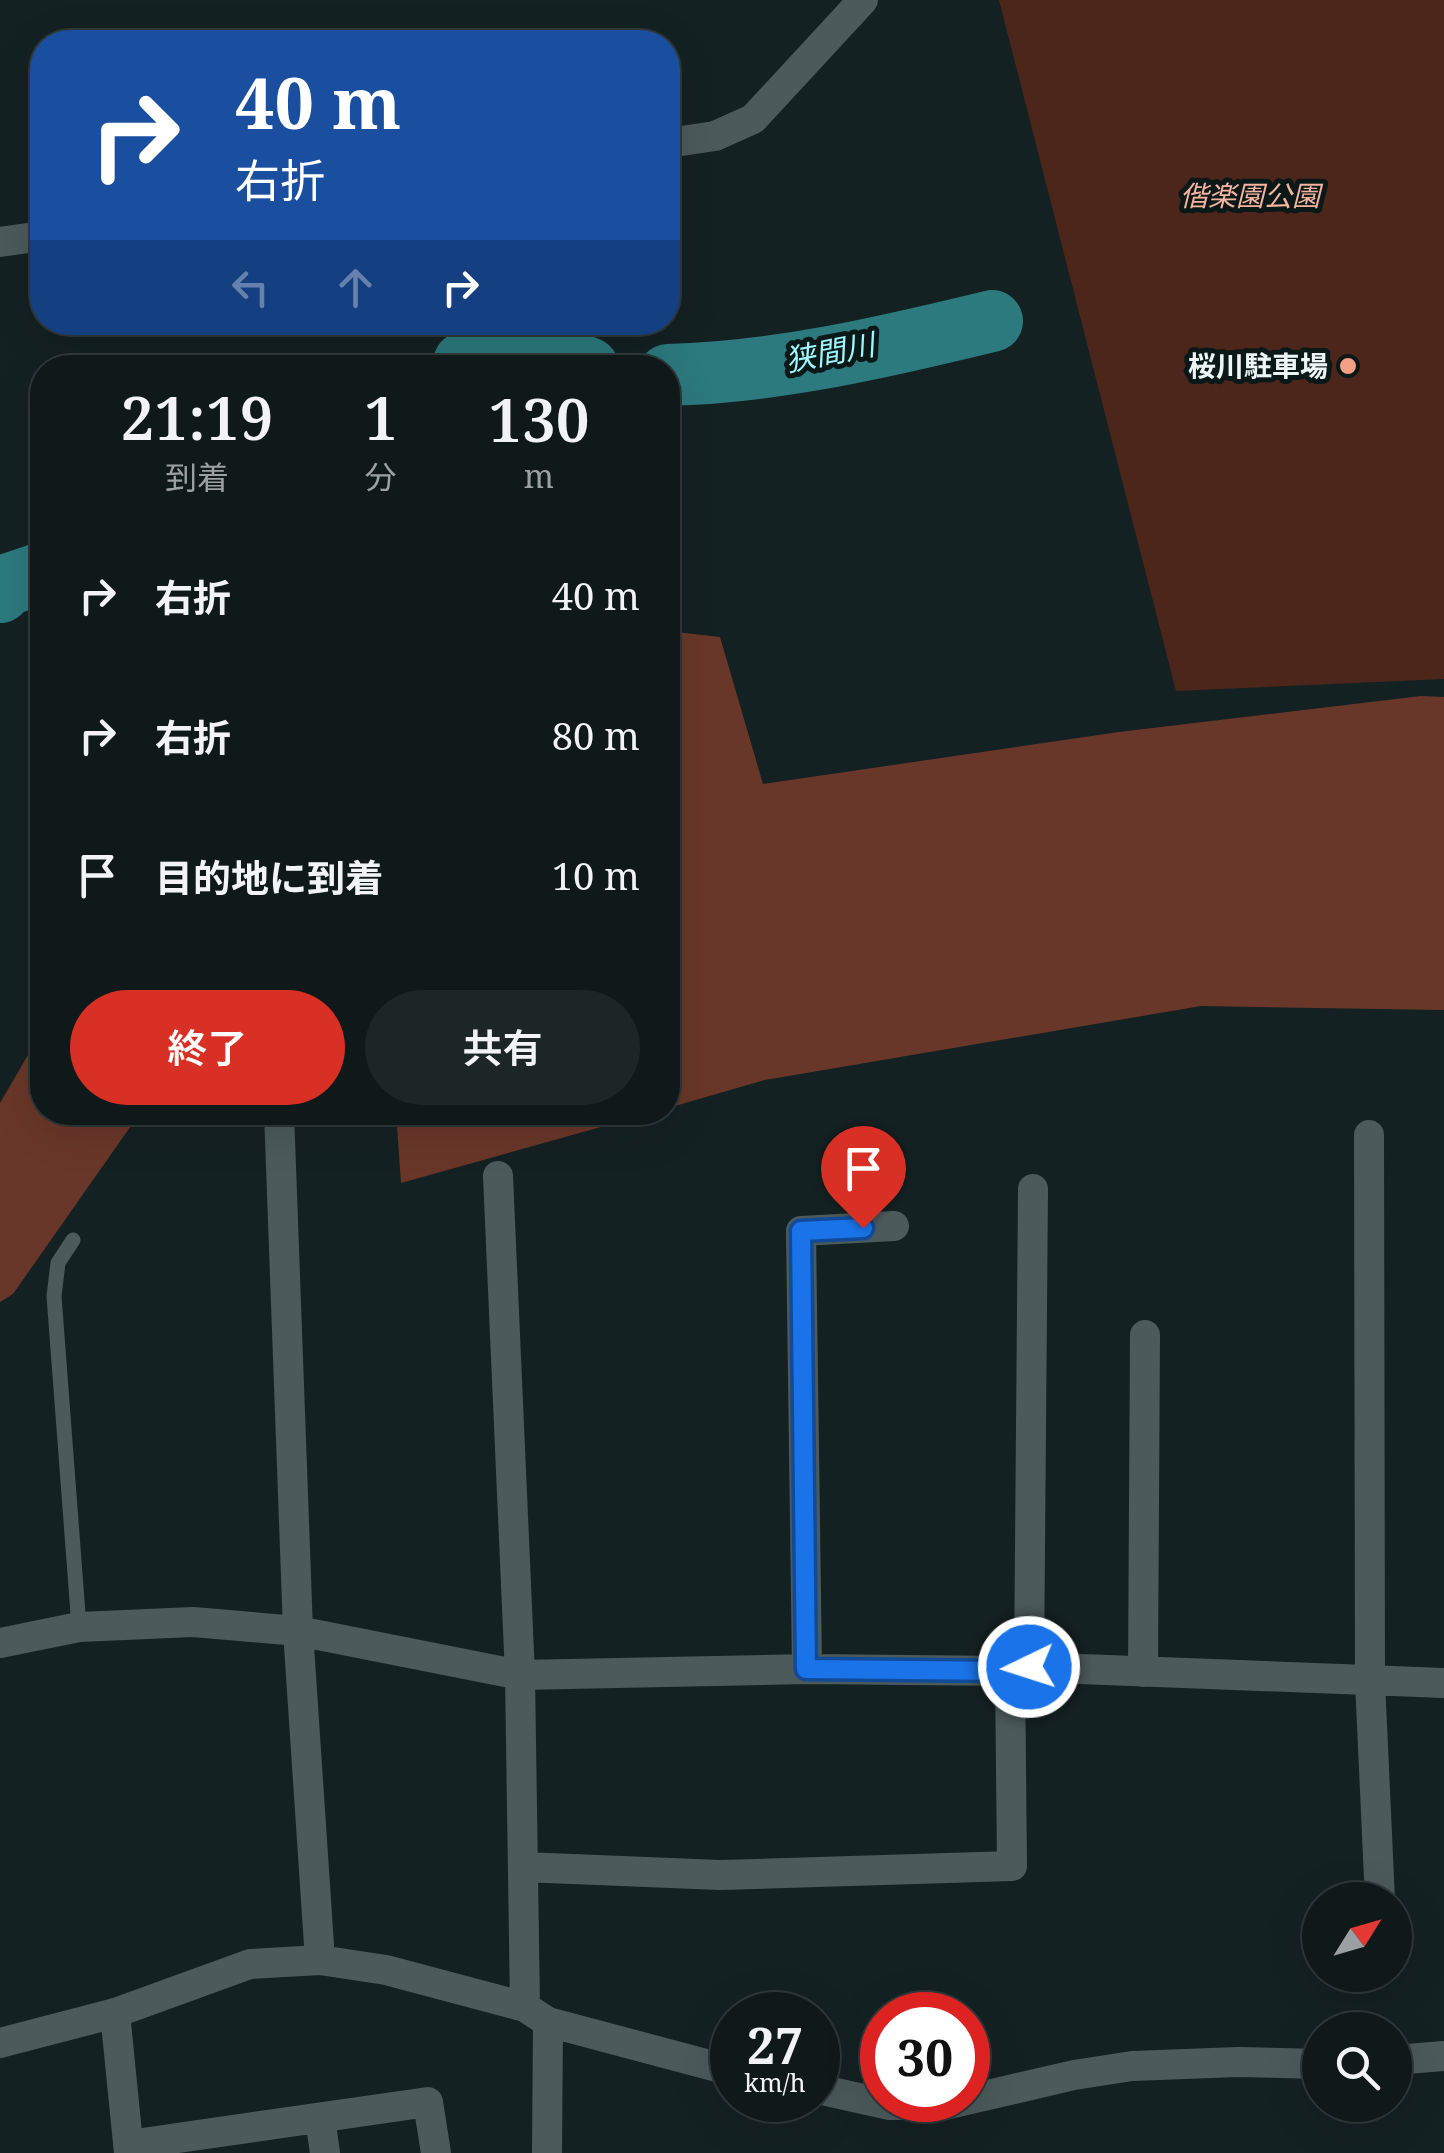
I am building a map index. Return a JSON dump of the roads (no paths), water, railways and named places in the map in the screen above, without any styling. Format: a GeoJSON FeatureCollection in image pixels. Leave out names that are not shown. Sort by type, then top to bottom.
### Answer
{"type":"FeatureCollection","features":[{"type":"Feature","properties":{"kind":"street"},"geometry":{"type":"LineString","coordinates":[[680,141],[715,136],[753,120],[862,0]]}},
{"type":"Feature","properties":{"kind":"street"},"geometry":{"type":"LineString","coordinates":[[0,242],[30,238]]}},
{"type":"Feature","properties":{"kind":"street"},"geometry":{"type":"LineString","coordinates":[[279,1125],[298,1630],[320,1960]]}},
{"type":"Feature","properties":{"kind":"street"},"geometry":{"type":"LineString","coordinates":[[1368,1135],[1370,1682],[1379,1882]]}},
{"type":"Feature","properties":{"kind":"street"},"geometry":{"type":"LineString","coordinates":[[498,1176],[520,1675],[523,1866],[546,2153]]}},
{"type":"Feature","properties":{"kind":"street"},"geometry":{"type":"LineString","coordinates":[[523,1866],[720,1875],[1012,1866],[1034,1188]]}},
{"type":"Feature","properties":{"kind":"street"},"geometry":{"type":"LineString","coordinates":[[806,1669],[801,1231],[894,1226]]}},
{"type":"Feature","properties":{"kind":"street"},"geometry":{"type":"LineString","coordinates":[[1143,1672],[1145,1334]]}},
{"type":"Feature","properties":{"kind":"street"},"geometry":{"type":"LineString","coordinates":[[0,1642],[79,1627],[194,1622],[298,1630],[520,1675],[1019,1669],[1444,1683]]}},
{"type":"Feature","properties":{"kind":"street"},"geometry":{"type":"LineString","coordinates":[[0,2044],[115,2013],[250,1964],[320,1960],[386,1970],[710,2065]]}},
{"type":"Feature","properties":{"kind":"street"},"geometry":{"type":"LineString","coordinates":[[115,2013],[129,2149],[428,2102],[436,2153]]}},
{"type":"Feature","properties":{"kind":"street"},"geometry":{"type":"LineString","coordinates":[[1412,2059],[1444,2056]]}},
{"type":"Feature","properties":{"kind":"street"},"geometry":{"type":"LineString","coordinates":[[840,2094],[890,2105],[945,2105],[1132,2066],[1302,2064]]}},
{"type":"Feature","properties":{"kind":"street"},"geometry":{"type":"LineString","coordinates":[[320,2118],[325,2153]]}},
{"type":"Feature","properties":{"kind":"lane"},"geometry":{"type":"LineString","coordinates":[[74,1240],[58,1263],[54,1296],[79,1627]]}},
{"type":"Feature","properties":{"kind":"waterway","name":"狭間川"},"geometry":{"type":"LineString","coordinates":[[680,374],[791,363],[992,321]]}},
{"type":"Feature","properties":{"kind":"waterway","name":"狭間川"},"geometry":{"type":"LineString","coordinates":[[497,355],[530,347],[552,355]]}},
{"type":"Feature","properties":{"kind":"waterway","name":"狭間川"},"geometry":{"type":"LineString","coordinates":[[0,592],[4,586],[30,577]]}},
{"type":"Feature","properties":{"kind":"place","name":"桜川駐車場"},"geometry":{"type":"Point","coordinates":[1348,366]}},
{"type":"Feature","properties":{"kind":"park label","name":"偕楽園公園"},"geometry":{"type":"Point","coordinates":[1250,196]}}]}
